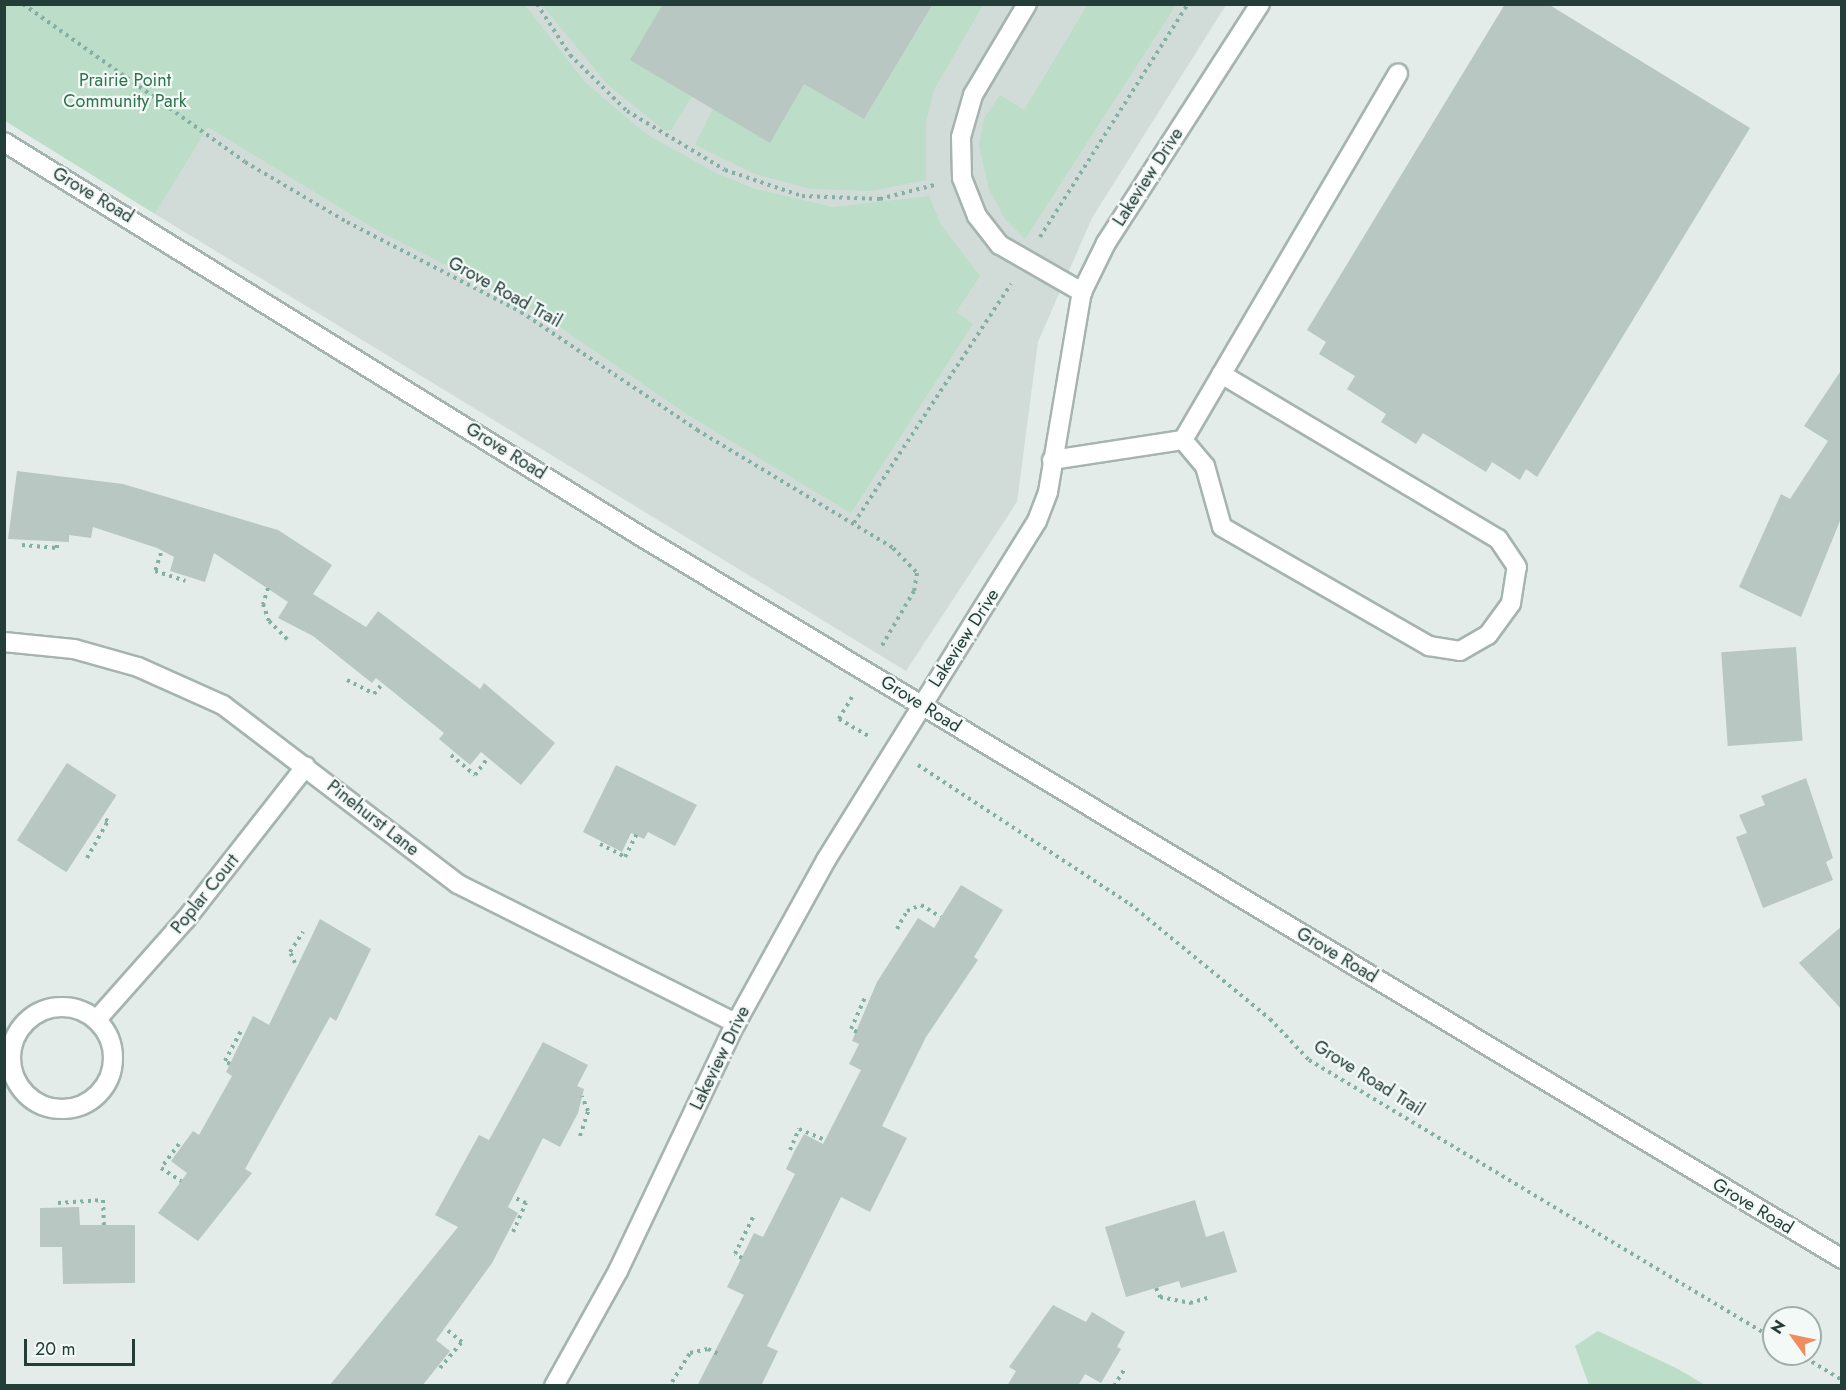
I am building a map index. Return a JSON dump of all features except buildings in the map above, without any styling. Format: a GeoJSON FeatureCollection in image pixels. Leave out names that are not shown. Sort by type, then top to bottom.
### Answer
{"type":"FeatureCollection","features":[{"type":"Feature","properties":{"kind":"street"},"geometry":{"type":"LineString","coordinates":[[1027,4],[973,95],[961,137],[962,178],[977,216],[1000,245],[1082,292]]}},
{"type":"Feature","properties":{"kind":"street","name":"Lakeview Drive"},"geometry":{"type":"LineString","coordinates":[[554,1386],[618,1271],[736,1023],[921,705],[1037,521],[1052,460],[1082,292],[1106,243],[1260,4]]}},
{"type":"Feature","properties":{"kind":"street"},"geometry":{"type":"LineString","coordinates":[[1183,440],[1398,73]]}},
{"type":"Feature","properties":{"kind":"street","name":"Grove Road"},"geometry":{"type":"LineString","coordinates":[[4,142],[921,705],[1842,1259]]}},
{"type":"Feature","properties":{"kind":"street"},"geometry":{"type":"LineString","coordinates":[[1183,440],[1205,466],[1222,527],[1429,646],[1460,651],[1488,635],[1511,603],[1517,567],[1498,539],[1221,374]]}},
{"type":"Feature","properties":{"kind":"street"},"geometry":{"type":"LineString","coordinates":[[1052,460],[1183,440]]}},
{"type":"Feature","properties":{"kind":"street","name":"Pinehurst Lane"},"geometry":{"type":"LineString","coordinates":[[4,642],[74,649],[138,667],[223,705],[458,884],[736,1023]]}},
{"type":"Feature","properties":{"kind":"street","name":"Poplar Court"},"geometry":{"type":"LineString","coordinates":[[99,1017],[186,919],[306,766]]}},
{"type":"Feature","properties":{"kind":"street"},"geometry":{"type":"LineString","coordinates":[[68,1005],[99,1017],[111,1038],[114,1061],[104,1085],[75,1109],[42,1108],[15,1084],[9,1051],[28,1021],[68,1005]]}},
{"type":"Feature","properties":{"kind":"path","name":"Grove Road Trail"},"geometry":{"type":"LineString","coordinates":[[23,4],[245,162],[346,222],[521,312],[697,430],[853,523],[906,559],[917,573],[892,631]]}},
{"type":"Feature","properties":{"kind":"path"},"geometry":{"type":"LineString","coordinates":[[537,4],[570,55],[627,111],[725,170],[802,196],[880,199],[935,184]]}},
{"type":"Feature","properties":{"kind":"path"},"geometry":{"type":"LineString","coordinates":[[1036,244],[1188,4]]}},
{"type":"Feature","properties":{"kind":"path"},"geometry":{"type":"LineString","coordinates":[[853,523],[1012,281]]}},
{"type":"Feature","properties":{"kind":"path"},"geometry":{"type":"LineString","coordinates":[[22,544],[57,548],[57,540]]}},
{"type":"Feature","properties":{"kind":"path"},"geometry":{"type":"LineString","coordinates":[[161,553],[155,571],[185,581]]}},
{"type":"Feature","properties":{"kind":"path"},"geometry":{"type":"LineString","coordinates":[[268,588],[263,604],[269,621],[288,640]]}},
{"type":"Feature","properties":{"kind":"path"},"geometry":{"type":"LineString","coordinates":[[347,680],[374,694],[383,683]]}},
{"type":"Feature","properties":{"kind":"path"},"geometry":{"type":"LineString","coordinates":[[451,755],[475,775],[488,758]]}},
{"type":"Feature","properties":{"kind":"path","name":"Grove Road Trail"},"geometry":{"type":"LineString","coordinates":[[947,782],[1130,904],[1270,1019],[1310,1060],[1762,1332]]}},
{"type":"Feature","properties":{"kind":"path"},"geometry":{"type":"LineString","coordinates":[[87,858],[108,821],[103,818]]}},
{"type":"Feature","properties":{"kind":"path"},"geometry":{"type":"LineString","coordinates":[[600,844],[625,857],[636,835]]}},
{"type":"Feature","properties":{"kind":"path"},"geometry":{"type":"LineString","coordinates":[[897,929],[907,911],[921,905],[941,916]]}},
{"type":"Feature","properties":{"kind":"path"},"geometry":{"type":"LineString","coordinates":[[295,963],[290,952],[303,932]]}},
{"type":"Feature","properties":{"kind":"path"},"geometry":{"type":"LineString","coordinates":[[857,1032],[850,1029],[865,998]]}},
{"type":"Feature","properties":{"kind":"path"},"geometry":{"type":"LineString","coordinates":[[230,1064],[225,1061],[241,1031]]}},
{"type":"Feature","properties":{"kind":"path"},"geometry":{"type":"LineString","coordinates":[[580,1136],[588,1110],[582,1096]]}},
{"type":"Feature","properties":{"kind":"path"},"geometry":{"type":"LineString","coordinates":[[790,1150],[799,1129],[825,1140]]}},
{"type":"Feature","properties":{"kind":"path"},"geometry":{"type":"LineString","coordinates":[[179,1144],[161,1168],[181,1181]]}},
{"type":"Feature","properties":{"kind":"path"},"geometry":{"type":"LineString","coordinates":[[513,1197],[526,1203],[513,1232]]}},
{"type":"Feature","properties":{"kind":"path"},"geometry":{"type":"LineString","coordinates":[[58,1203],[103,1200],[104,1225]]}},
{"type":"Feature","properties":{"kind":"path"},"geometry":{"type":"LineString","coordinates":[[742,1258],[735,1254],[754,1215]]}},
{"type":"Feature","properties":{"kind":"path"},"geometry":{"type":"LineString","coordinates":[[1156,1288],[1160,1297],[1190,1303],[1207,1298]]}},
{"type":"Feature","properties":{"kind":"path"},"geometry":{"type":"LineString","coordinates":[[440,1368],[462,1342],[445,1328]]}},
{"type":"Feature","properties":{"kind":"path"},"geometry":{"type":"LineString","coordinates":[[672,1382],[690,1353],[708,1349],[721,1355]]}},
{"type":"Feature","properties":{"kind":"path"},"geometry":{"type":"LineString","coordinates":[[1818,1366],[1842,1380]]}},
{"type":"Feature","properties":{"kind":"path"},"geometry":{"type":"LineString","coordinates":[[1114,1386],[1124,1370]]}},
{"type":"Feature","properties":{"kind":"shaded area"},"geometry":{"type":"Polygon","coordinates":[[[281,5],[1226,5],[1092,218],[1038,342],[1017,502],[906,671],[155,214],[281,5]]]}},
{"type":"Feature","properties":{"kind":"green space"},"geometry":{"type":"Polygon","coordinates":[[[1088,4],[1176,5],[1025,239],[1005,219],[989,189],[979,146],[984,118],[1000,95],[1024,110],[1088,4]]]}},
{"type":"Feature","properties":{"kind":"green space","name":"Prairie Point Community Park"},"geometry":{"type":"Polygon","coordinates":[[[4,5],[525,5],[585,82],[646,134],[716,173],[755,189],[833,207],[929,196],[941,225],[980,276],[956,312],[973,324],[851,513],[688,415],[538,312],[375,229],[208,127],[155,214],[5,121],[4,5]]]}},
{"type":"Feature","properties":{"kind":"green space"},"geometry":{"type":"Polygon","coordinates":[[[542,5],[663,5],[692,96],[671,130],[664,130],[608,85],[542,5]]]}},
{"type":"Feature","properties":{"kind":"green space"},"geometry":{"type":"Polygon","coordinates":[[[933,5],[983,5],[934,90],[926,123],[926,180],[871,191],[811,189],[755,174],[695,145],[713,109],[770,142],[804,84],[864,119],[933,5]]]}},
{"type":"Feature","properties":{"kind":"green space"},"geometry":{"type":"Polygon","coordinates":[[[1598,1331],[1678,1369],[1705,1385],[1589,1385],[1575,1346],[1598,1331]]]}}]}
